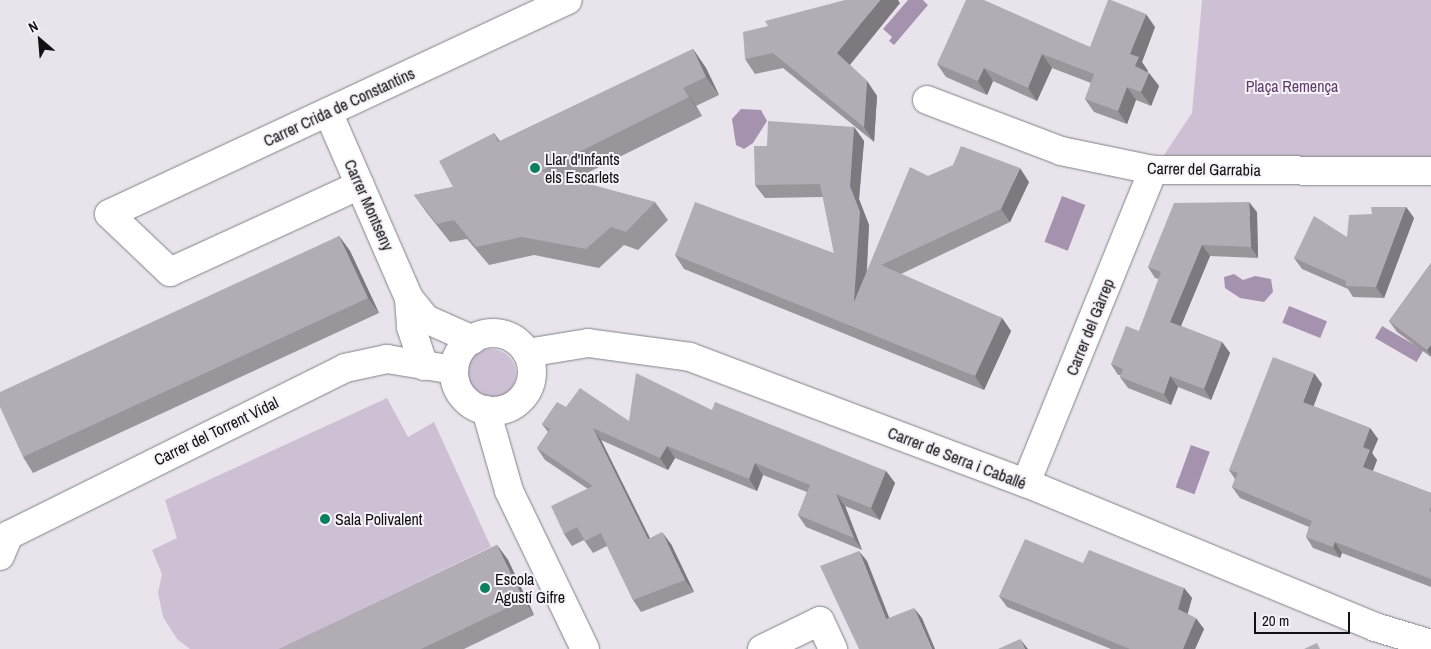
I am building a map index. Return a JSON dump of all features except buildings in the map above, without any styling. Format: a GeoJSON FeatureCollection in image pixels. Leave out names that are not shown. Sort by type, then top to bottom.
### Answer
{"type":"FeatureCollection","features":[{"type":"Feature","properties":{"kind":"street","name":"Carrer Crida de Constantins"},"geometry":{"type":"LineString","coordinates":[[360,185],[170,272],[109,214],[568,0]]}},
{"type":"Feature","properties":{"kind":"street","name":"Carrer del Garrabia"},"geometry":{"type":"LineString","coordinates":[[927,100],[1061,151],[1154,170],[1431,171]]}},
{"type":"Feature","properties":{"kind":"street","name":"Carrer Montseny"},"geometry":{"type":"LineString","coordinates":[[328,112],[409,298],[426,319],[473,340]]}},
{"type":"Feature","properties":{"kind":"street","name":"Carrer del Gàrrep"},"geometry":{"type":"LineString","coordinates":[[1026,483],[1154,170]]}},
{"type":"Feature","properties":{"kind":"street","name":"Carrer Montseny"},"geometry":{"type":"LineString","coordinates":[[409,298],[411,327],[424,366]]}},
{"type":"Feature","properties":{"kind":"street"},"geometry":{"type":"LineString","coordinates":[[484,334],[508,336],[527,352],[532,373],[525,394],[508,408],[486,410],[466,399],[454,370],[463,347],[484,334]]}},
{"type":"Feature","properties":{"kind":"street","name":"Carrer de Serra i Caballé"},"geometry":{"type":"LineString","coordinates":[[527,352],[588,343],[690,357],[1026,483],[1375,627],[1431,644]]}},
{"type":"Feature","properties":{"kind":"street","name":"Carrer del Torrent Vidal"},"geometry":{"type":"LineString","coordinates":[[0,556],[9,535],[346,368],[387,359],[454,370]]}},
{"type":"Feature","properties":{"kind":"street"},"geometry":{"type":"LineString","coordinates":[[486,410],[509,491],[586,649]]}},
{"type":"Feature","properties":{"kind":"street"},"geometry":{"type":"LineString","coordinates":[[762,649],[820,621],[833,649]]}},
{"type":"Feature","properties":{"kind":"street","name":"Carrer de Serra i Caballé"},"geometry":{"type":"LineString","coordinates":[[1375,627],[1397,649]]}},
{"type":"Feature","properties":{"kind":"green space","name":"Plaça Remença"},"geometry":{"type":"Polygon","coordinates":[[[1202,0],[1431,0],[1431,171],[1154,170],[1192,113],[1202,0]]]}},
{"type":"Feature","properties":{"kind":"green space"},"geometry":{"type":"Polygon","coordinates":[[[491,349],[505,353],[512,360],[516,374],[512,388],[505,395],[491,399],[477,395],[470,388],[466,374],[470,360],[477,353],[491,349]]]}},
{"type":"Feature","properties":{"kind":"green space","name":"Sala Polivalent"},"geometry":{"type":"Polygon","coordinates":[[[387,398],[408,437],[434,422],[491,547],[279,649],[190,649],[177,639],[163,617],[158,593],[162,574],[152,550],[177,538],[165,500],[387,398]]]}},
{"type":"Feature","properties":{"kind":"shaded area"},"geometry":{"type":"Polygon","coordinates":[[[908,0],[923,0],[928,5],[894,45],[889,41],[892,37],[883,29],[908,0]]]}},
{"type":"Feature","properties":{"kind":"shaded area"},"geometry":{"type":"Polygon","coordinates":[[[741,109],[761,110],[767,121],[753,143],[744,149],[736,145],[732,119],[741,109]]]}},
{"type":"Feature","properties":{"kind":"shaded area"},"geometry":{"type":"Polygon","coordinates":[[[1062,196],[1085,205],[1068,251],[1044,242],[1062,196]]]}},
{"type":"Feature","properties":{"kind":"shaded area"},"geometry":{"type":"Polygon","coordinates":[[[1234,274],[1243,280],[1255,276],[1271,279],[1273,292],[1264,302],[1240,298],[1225,288],[1224,277],[1234,274]]]}},
{"type":"Feature","properties":{"kind":"shaded area"},"geometry":{"type":"Polygon","coordinates":[[[1289,306],[1327,321],[1320,338],[1282,323],[1289,306]]]}},
{"type":"Feature","properties":{"kind":"shaded area"},"geometry":{"type":"Polygon","coordinates":[[[1382,326],[1424,350],[1417,362],[1375,338],[1382,326]]]}},
{"type":"Feature","properties":{"kind":"shaded area"},"geometry":{"type":"Polygon","coordinates":[[[1191,445],[1210,452],[1194,494],[1176,487],[1191,445]]]}},
{"type":"Feature","properties":{"kind":"place","name":"Llar d'Infants els Escarlets"},"geometry":{"type":"Point","coordinates":[535,168]}},
{"type":"Feature","properties":{"kind":"place","name":"Sala Polivalent"},"geometry":{"type":"Point","coordinates":[325,519]}},
{"type":"Feature","properties":{"kind":"place","name":"Escola Agustí Gifre"},"geometry":{"type":"Point","coordinates":[485,588]}}]}
